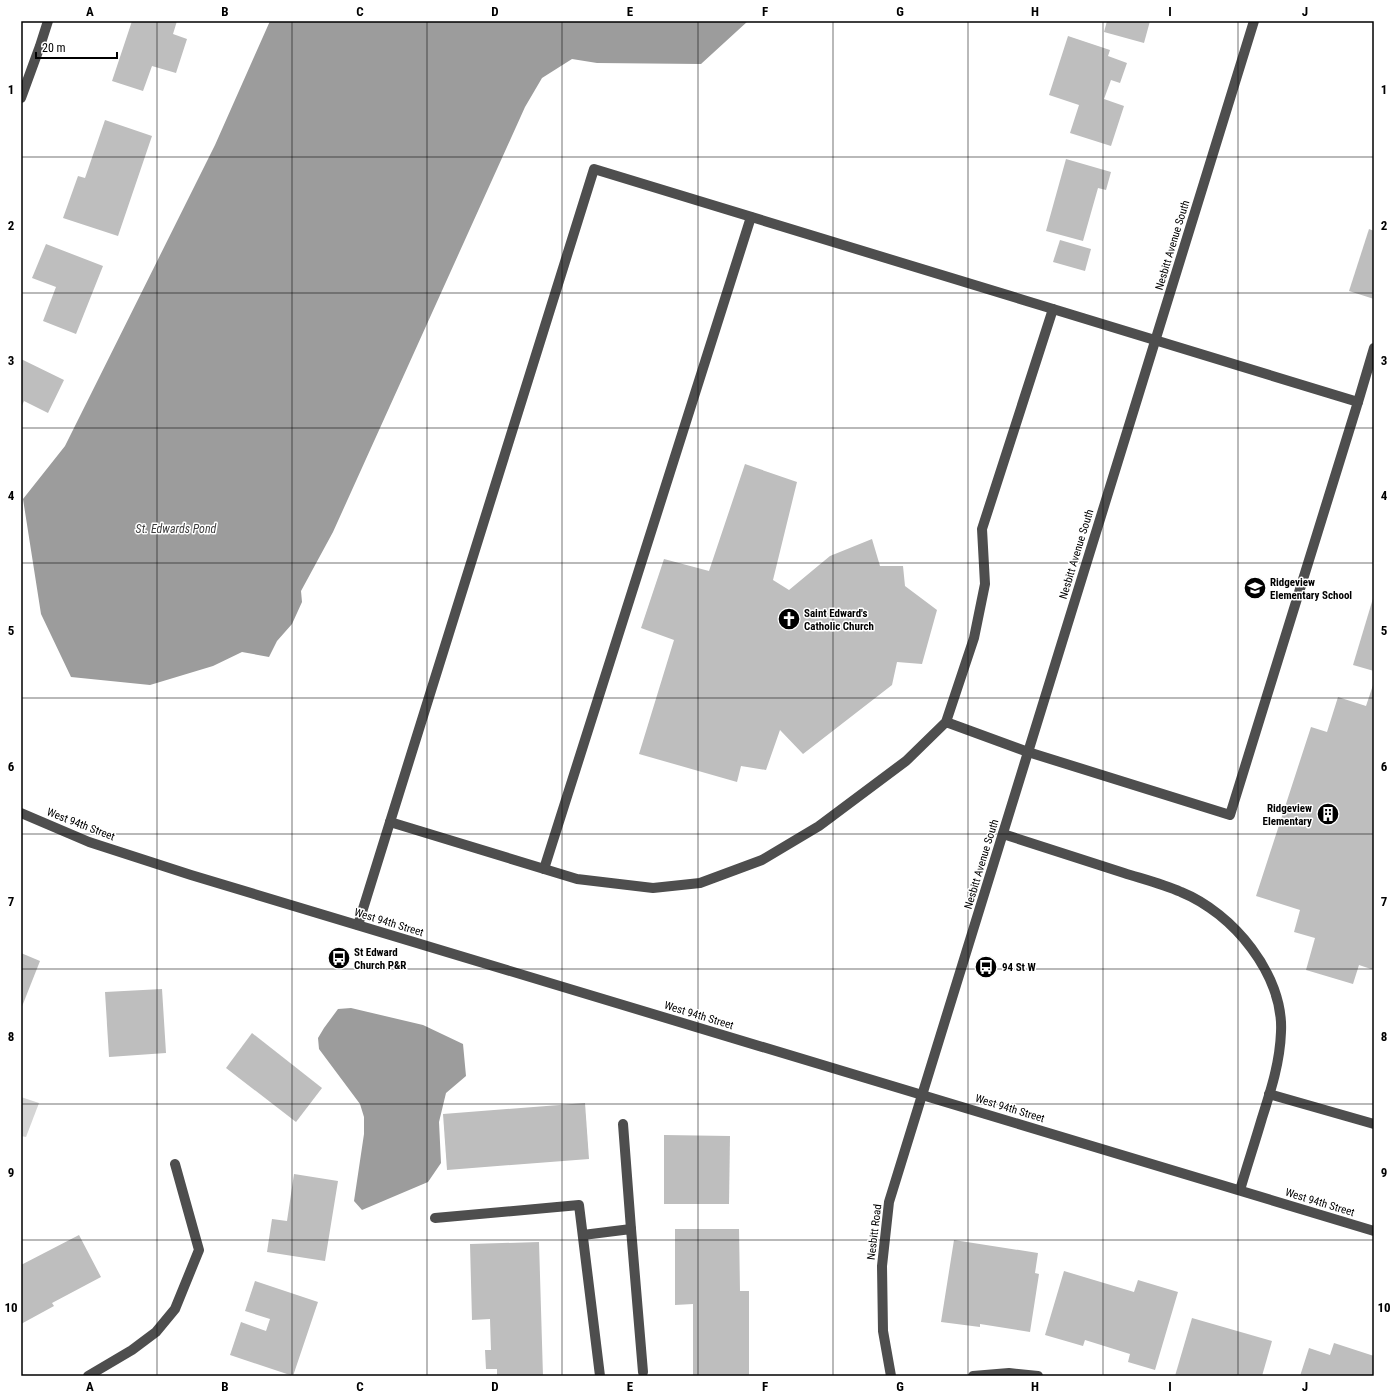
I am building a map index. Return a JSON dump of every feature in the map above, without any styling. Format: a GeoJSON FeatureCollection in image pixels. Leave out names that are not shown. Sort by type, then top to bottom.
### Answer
{"type":"FeatureCollection","features":[{"type":"Feature","properties":{"kind":"street"},"geometry":{"type":"LineString","coordinates":[[21,98],[48,21]]}},
{"type":"Feature","properties":{"kind":"street","name":"Nesbitt Avenue South"},"geometry":{"type":"LineString","coordinates":[[922,1094],[1254,21]]}},
{"type":"Feature","properties":{"kind":"street"},"geometry":{"type":"LineString","coordinates":[[358,925],[594,169],[1358,402]]}},
{"type":"Feature","properties":{"kind":"street"},"geometry":{"type":"LineString","coordinates":[[544,869],[752,217]]}},
{"type":"Feature","properties":{"kind":"street"},"geometry":{"type":"LineString","coordinates":[[390,822],[577,879],[653,888],[700,883],[762,860],[819,826],[906,761],[946,722],[974,638],[985,584],[982,529],[1052,309]]}},
{"type":"Feature","properties":{"kind":"street"},"geometry":{"type":"LineString","coordinates":[[946,722],[1028,752],[1230,815],[1374,348]]}},
{"type":"Feature","properties":{"kind":"street","name":"West 94th Street"},"geometry":{"type":"LineString","coordinates":[[21,813],[90,842],[191,875],[1374,1231]]}},
{"type":"Feature","properties":{"kind":"street"},"geometry":{"type":"LineString","coordinates":[[1003,834],[1182,892],[1209,908],[1234,928],[1258,957],[1270,978],[1278,1002],[1281,1030],[1280,1053],[1240,1190]]}},
{"type":"Feature","properties":{"kind":"street","name":"Nesbitt Road"},"geometry":{"type":"LineString","coordinates":[[891,1376],[883,1331],[882,1266],[889,1202],[922,1094]]}},
{"type":"Feature","properties":{"kind":"street"},"geometry":{"type":"LineString","coordinates":[[1269,1094],[1374,1124]]}},
{"type":"Feature","properties":{"kind":"street"},"geometry":{"type":"LineString","coordinates":[[623,1124],[643,1372]]}},
{"type":"Feature","properties":{"kind":"street"},"geometry":{"type":"LineString","coordinates":[[88,1376],[132,1350],[156,1332],[176,1309],[199,1250],[175,1164]]}},
{"type":"Feature","properties":{"kind":"street"},"geometry":{"type":"LineString","coordinates":[[435,1218],[579,1205],[600,1376]]}},
{"type":"Feature","properties":{"kind":"street"},"geometry":{"type":"LineString","coordinates":[[583,1235],[631,1229]]}},
{"type":"Feature","properties":{"kind":"street"},"geometry":{"type":"LineString","coordinates":[[973,1376],[1009,1372],[1038,1376]]}},
{"type":"Feature","properties":{"kind":"shaded area"},"geometry":{"type":"Polygon","coordinates":[[[21,1097],[39,1103],[26,1137],[21,1136],[21,1097]]]}},
{"type":"Feature","properties":{"kind":"water","name":"St. Edwards Pond"},"geometry":{"type":"Polygon","coordinates":[[[270,21],[748,21],[701,64],[597,63],[572,59],[542,78],[525,107],[333,532],[301,591],[302,602],[292,624],[277,641],[269,657],[242,652],[213,666],[150,685],[71,677],[41,614],[23,499],[65,446],[215,145],[270,21]]]}},
{"type":"Feature","properties":{"kind":"water"},"geometry":{"type":"Polygon","coordinates":[[[351,1008],[423,1025],[463,1044],[466,1076],[446,1093],[439,1122],[441,1163],[428,1182],[362,1210],[354,1201],[364,1134],[364,1117],[360,1104],[319,1049],[318,1038],[338,1009],[351,1008]]]}},
{"type":"Feature","properties":{"kind":"building"},"geometry":{"type":"Polygon","coordinates":[[[132,21],[177,21],[173,34],[187,39],[176,73],[152,66],[143,91],[112,81],[132,21]]]}},
{"type":"Feature","properties":{"kind":"building"},"geometry":{"type":"Polygon","coordinates":[[[1107,21],[1150,21],[1144,43],[1104,32],[1107,21]]]}},
{"type":"Feature","properties":{"kind":"building"},"geometry":{"type":"Polygon","coordinates":[[[1068,36],[1110,50],[1108,56],[1127,63],[1120,83],[1111,80],[1104,99],[1124,106],[1111,146],[1070,133],[1079,105],[1049,95],[1068,36]]]}},
{"type":"Feature","properties":{"kind":"building"},"geometry":{"type":"Polygon","coordinates":[[[105,120],[152,136],[118,236],[63,218],[78,176],[85,178],[105,120]]]}},
{"type":"Feature","properties":{"kind":"building"},"geometry":{"type":"Polygon","coordinates":[[[1066,159],[1111,172],[1106,190],[1098,188],[1083,241],[1046,231],[1066,159]]]}},
{"type":"Feature","properties":{"kind":"building"},"geometry":{"type":"Polygon","coordinates":[[[1369,229],[1374,231],[1374,299],[1349,291],[1369,229]]]}},
{"type":"Feature","properties":{"kind":"building"},"geometry":{"type":"Polygon","coordinates":[[[1060,240],[1091,249],[1085,271],[1053,262],[1060,240]]]}},
{"type":"Feature","properties":{"kind":"building"},"geometry":{"type":"Polygon","coordinates":[[[46,244],[103,266],[76,334],[43,321],[56,287],[32,278],[46,244]]]}},
{"type":"Feature","properties":{"kind":"building"},"geometry":{"type":"Polygon","coordinates":[[[21,359],[64,380],[48,413],[24,401],[21,408],[21,359]]]}},
{"type":"Feature","properties":{"kind":"building","name":"Saint Edward's Catholic Church"},"geometry":{"type":"Polygon","coordinates":[[[745,464],[797,482],[773,580],[789,590],[830,556],[872,539],[880,566],[903,566],[905,586],[937,610],[922,664],[897,662],[892,685],[803,754],[780,730],[766,770],[741,766],[737,782],[639,754],[674,640],[641,628],[664,559],[709,571],[745,464]]]}},
{"type":"Feature","properties":{"kind":"building"},"geometry":{"type":"Polygon","coordinates":[[[1374,595],[1374,671],[1353,665],[1374,595]]]}},
{"type":"Feature","properties":{"kind":"building","name":"Ridgeview Elementary"},"geometry":{"type":"Polygon","coordinates":[[[1374,682],[1374,970],[1359,965],[1353,984],[1306,970],[1315,938],[1294,932],[1300,910],[1256,896],[1311,727],[1327,732],[1338,697],[1366,706],[1374,682]]]}},
{"type":"Feature","properties":{"kind":"building"},"geometry":{"type":"Polygon","coordinates":[[[21,953],[40,961],[21,1009],[21,953]]]}},
{"type":"Feature","properties":{"kind":"building"},"geometry":{"type":"Polygon","coordinates":[[[162,989],[166,1053],[109,1057],[105,992],[162,989]]]}},
{"type":"Feature","properties":{"kind":"building"},"geometry":{"type":"Polygon","coordinates":[[[252,1033],[322,1088],[296,1122],[226,1068],[252,1033]]]}},
{"type":"Feature","properties":{"kind":"building"},"geometry":{"type":"Polygon","coordinates":[[[585,1103],[589,1159],[447,1170],[443,1114],[585,1103]]]}},
{"type":"Feature","properties":{"kind":"building"},"geometry":{"type":"Polygon","coordinates":[[[664,1135],[730,1136],[729,1204],[664,1204],[664,1135]]]}},
{"type":"Feature","properties":{"kind":"building"},"geometry":{"type":"Polygon","coordinates":[[[294,1174],[338,1181],[325,1261],[267,1252],[272,1219],[287,1221],[294,1174]]]}},
{"type":"Feature","properties":{"kind":"building"},"geometry":{"type":"Polygon","coordinates":[[[675,1229],[739,1229],[740,1291],[749,1291],[749,1376],[693,1376],[693,1304],[675,1305],[675,1229]]]}},
{"type":"Feature","properties":{"kind":"building"},"geometry":{"type":"Polygon","coordinates":[[[79,1235],[101,1277],[52,1303],[54,1306],[21,1324],[21,1265],[79,1235]]]}},
{"type":"Feature","properties":{"kind":"building"},"geometry":{"type":"Polygon","coordinates":[[[954,1240],[1038,1253],[1035,1273],[1039,1274],[1030,1332],[980,1324],[980,1327],[941,1322],[954,1240]]]}},
{"type":"Feature","properties":{"kind":"building"},"geometry":{"type":"Polygon","coordinates":[[[539,1242],[543,1376],[497,1376],[497,1369],[486,1369],[485,1350],[491,1350],[490,1319],[472,1320],[470,1244],[539,1242]]]}},
{"type":"Feature","properties":{"kind":"building"},"geometry":{"type":"Polygon","coordinates":[[[1064,1271],[1134,1292],[1138,1280],[1178,1292],[1155,1370],[1128,1362],[1130,1354],[1085,1340],[1083,1346],[1045,1335],[1064,1271]]]}},
{"type":"Feature","properties":{"kind":"building"},"geometry":{"type":"Polygon","coordinates":[[[255,1281],[318,1302],[293,1376],[230,1355],[241,1322],[266,1331],[270,1319],[245,1311],[255,1281]]]}},
{"type":"Feature","properties":{"kind":"building"},"geometry":{"type":"Polygon","coordinates":[[[1192,1318],[1272,1341],[1262,1376],[1175,1376],[1192,1318]]]}},
{"type":"Feature","properties":{"kind":"building"},"geometry":{"type":"Polygon","coordinates":[[[1334,1343],[1374,1356],[1374,1376],[1300,1376],[1309,1348],[1330,1355],[1334,1343]]]}},
{"type":"Feature","properties":{"kind":"place","name":"Ridgeview Elementary School"},"geometry":{"type":"Point","coordinates":[1255,588]}},
{"type":"Feature","properties":{"kind":"place","name":"Saint Edward's Catholic Church"},"geometry":{"type":"Point","coordinates":[789,619]}},
{"type":"Feature","properties":{"kind":"place","name":"Ridgeview Elementary"},"geometry":{"type":"Point","coordinates":[1328,814]}},
{"type":"Feature","properties":{"kind":"place","name":"St Edward Church P&R"},"geometry":{"type":"Point","coordinates":[339,958]}},
{"type":"Feature","properties":{"kind":"place","name":"94 St W"},"geometry":{"type":"Point","coordinates":[986,967]}}]}
